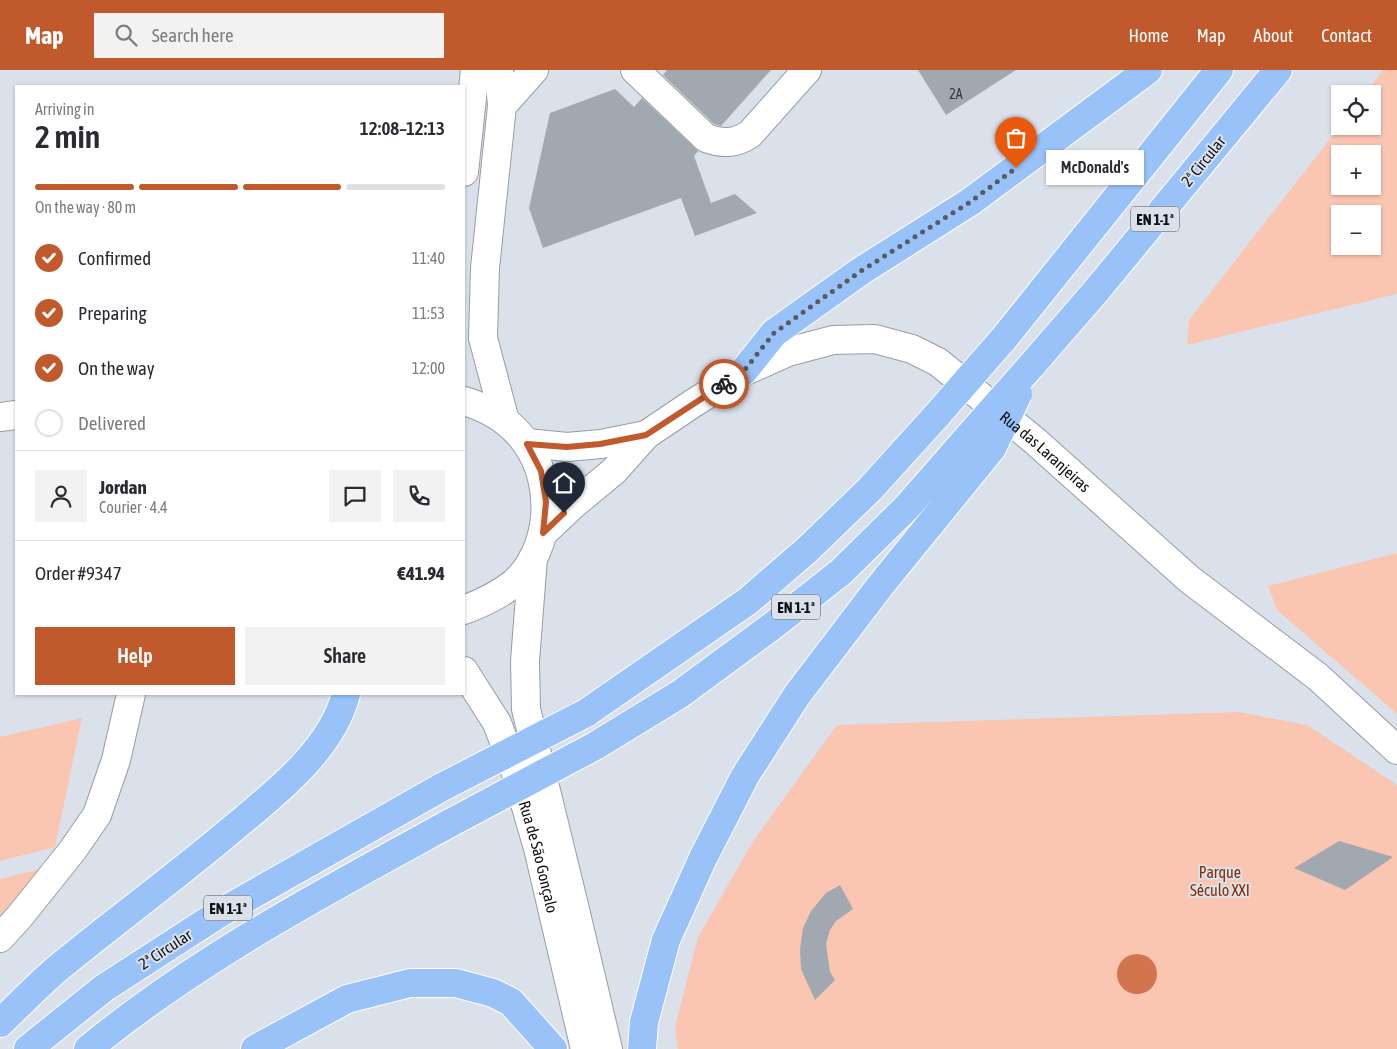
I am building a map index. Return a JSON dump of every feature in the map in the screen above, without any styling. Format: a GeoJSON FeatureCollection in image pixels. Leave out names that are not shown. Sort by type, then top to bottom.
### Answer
{"type":"FeatureCollection","features":[{"type":"Feature","properties":{"kind":"highway"},"geometry":{"type":"LineString","coordinates":[[743,372],[774,333],[861,271],[970,202],[1148,70]]}},
{"type":"Feature","properties":{"kind":"highway","name":"2ª Circular"},"geometry":{"type":"LineString","coordinates":[[28,1049],[104,988],[220,913],[442,787],[586,713],[748,601],[808,549],[870,489],[938,414],[1005,337],[1219,70]]}},
{"type":"Feature","properties":{"kind":"highway","name":"2ª Circular"},"geometry":{"type":"LineString","coordinates":[[981,442],[1031,366],[1096,291],[1278,70]]}},
{"type":"Feature","properties":{"kind":"highway"},"geometry":{"type":"LineString","coordinates":[[642,1049],[644,1022],[666,940],[704,858],[746,776],[797,695],[880,586],[981,442]]}},
{"type":"Feature","properties":{"kind":"highway","name":"EN 1-1ª"},"geometry":{"type":"LineString","coordinates":[[88,1049],[122,1021],[232,945],[324,892],[595,746],[680,694],[771,627],[841,572],[908,507],[981,442]]}},
{"type":"Feature","properties":{"kind":"highway"},"geometry":{"type":"LineString","coordinates":[[0,1023],[57,969],[195,860],[281,788],[304,764],[323,740],[337,717],[346,695]]}},
{"type":"Feature","properties":{"kind":"highway"},"geometry":{"type":"LineString","coordinates":[[255,1049],[348,998],[410,983],[456,983],[492,993],[510,1002],[552,1049]]}},
{"type":"Feature","properties":{"kind":"street"},"geometry":{"type":"LineString","coordinates":[[491,70],[502,106],[485,268],[483,338],[505,420]]}},
{"type":"Feature","properties":{"kind":"street"},"geometry":{"type":"LineString","coordinates":[[465,168],[491,70]]}},
{"type":"Feature","properties":{"kind":"street"},"geometry":{"type":"LineString","coordinates":[[502,106],[534,70]]}},
{"type":"Feature","properties":{"kind":"street"},"geometry":{"type":"LineString","coordinates":[[635,70],[706,138],[730,143],[740,141],[750,134],[807,70]]}},
{"type":"Feature","properties":{"kind":"street","name":"Rua das Laranjeiras"},"geometry":{"type":"LineString","coordinates":[[465,610],[490,600],[515,582],[538,545],[574,504],[614,471],[646,435],[743,372],[788,352],[833,340],[875,339],[912,348],[938,362],[1035,441],[1189,579],[1318,677],[1397,750]]}},
{"type":"Feature","properties":{"kind":"street"},"geometry":{"type":"LineString","coordinates":[[465,401],[482,406],[505,420]]}},
{"type":"Feature","properties":{"kind":"street"},"geometry":{"type":"LineString","coordinates":[[0,417],[15,415]]}},
{"type":"Feature","properties":{"kind":"street","name":"Rua de São Gonçalo"},"geometry":{"type":"LineString","coordinates":[[505,420],[527,444],[541,471],[546,502],[538,545],[524,661],[526,709],[574,901],[608,1049]]}},
{"type":"Feature","properties":{"kind":"street","name":"Rua das Laranjeiras"},"geometry":{"type":"LineString","coordinates":[[527,444],[567,447],[600,444],[646,435]]}},
{"type":"Feature","properties":{"kind":"street","name":"Rua de São Gonçalo"},"geometry":{"type":"LineString","coordinates":[[465,673],[497,723],[518,776],[538,848],[585,1049]]}},
{"type":"Feature","properties":{"kind":"street"},"geometry":{"type":"LineString","coordinates":[[0,938],[66,858],[96,815],[116,760],[131,695]]}},
{"type":"Feature","properties":{"kind":"green space"},"geometry":{"type":"Polygon","coordinates":[[[1383,70],[1397,70],[1397,294],[1187,345],[1189,320],[1333,135],[1381,135],[1381,85],[1372,85],[1383,70]]]}},
{"type":"Feature","properties":{"kind":"green space"},"geometry":{"type":"Polygon","coordinates":[[[1397,553],[1397,714],[1277,610],[1268,586],[1397,553]]]}},
{"type":"Feature","properties":{"kind":"green space","name":"Parque Século XXI"},"geometry":{"type":"Polygon","coordinates":[[[1238,712],[1307,725],[1397,785],[1397,1049],[678,1049],[675,1027],[698,937],[754,840],[837,725],[1238,712]]]}},
{"type":"Feature","properties":{"kind":"green space"},"geometry":{"type":"Polygon","coordinates":[[[82,718],[55,847],[0,861],[0,737],[82,718]]]}},
{"type":"Feature","properties":{"kind":"green space"},"geometry":{"type":"Polygon","coordinates":[[[49,867],[0,918],[0,879],[49,867]]]}},
{"type":"Feature","properties":{"kind":"shaded area"},"geometry":{"type":"Polygon","coordinates":[[[1137,954],[1151,960],[1157,974],[1151,988],[1137,994],[1123,988],[1117,974],[1123,960],[1137,954]]]}},
{"type":"Feature","properties":{"kind":"building"},"geometry":{"type":"Polygon","coordinates":[[[667,70],[771,70],[721,126],[714,124],[663,75],[667,70]]]}},
{"type":"Feature","properties":{"kind":"building"},"geometry":{"type":"Polygon","coordinates":[[[918,70],[1016,70],[946,115],[918,70]]]}},
{"type":"Feature","properties":{"kind":"building"},"geometry":{"type":"Polygon","coordinates":[[[615,89],[634,107],[642,98],[698,151],[694,156],[711,203],[735,194],[757,213],[695,236],[681,198],[543,248],[529,208],[550,113],[615,89]]]}},
{"type":"Feature","properties":{"kind":"building"},"geometry":{"type":"Polygon","coordinates":[[[1339,841],[1393,857],[1345,890],[1294,868],[1339,841]]]}},
{"type":"Feature","properties":{"kind":"building"},"geometry":{"type":"Polygon","coordinates":[[[840,885],[853,909],[836,921],[830,930],[826,944],[830,972],[835,980],[815,1000],[801,969],[800,949],[803,928],[811,911],[826,893],[840,885]]]}},
{"type":"Feature","properties":{"kind":"way so far"},"geometry":{"type":"LineString","coordinates":[[724,384],[743,372],[774,333],[861,271],[970,202],[1016,168]]}},
{"type":"Feature","properties":{"kind":"place","name":"McDonald's"},"geometry":{"type":"Point","coordinates":[1016,168]}},
{"type":"Feature","properties":{"kind":"route"},"geometry":{"type":"LineString","coordinates":[[564,513],[543,533],[546,502],[541,471],[527,444],[567,447],[600,444],[646,435],[724,384]]}}]}
